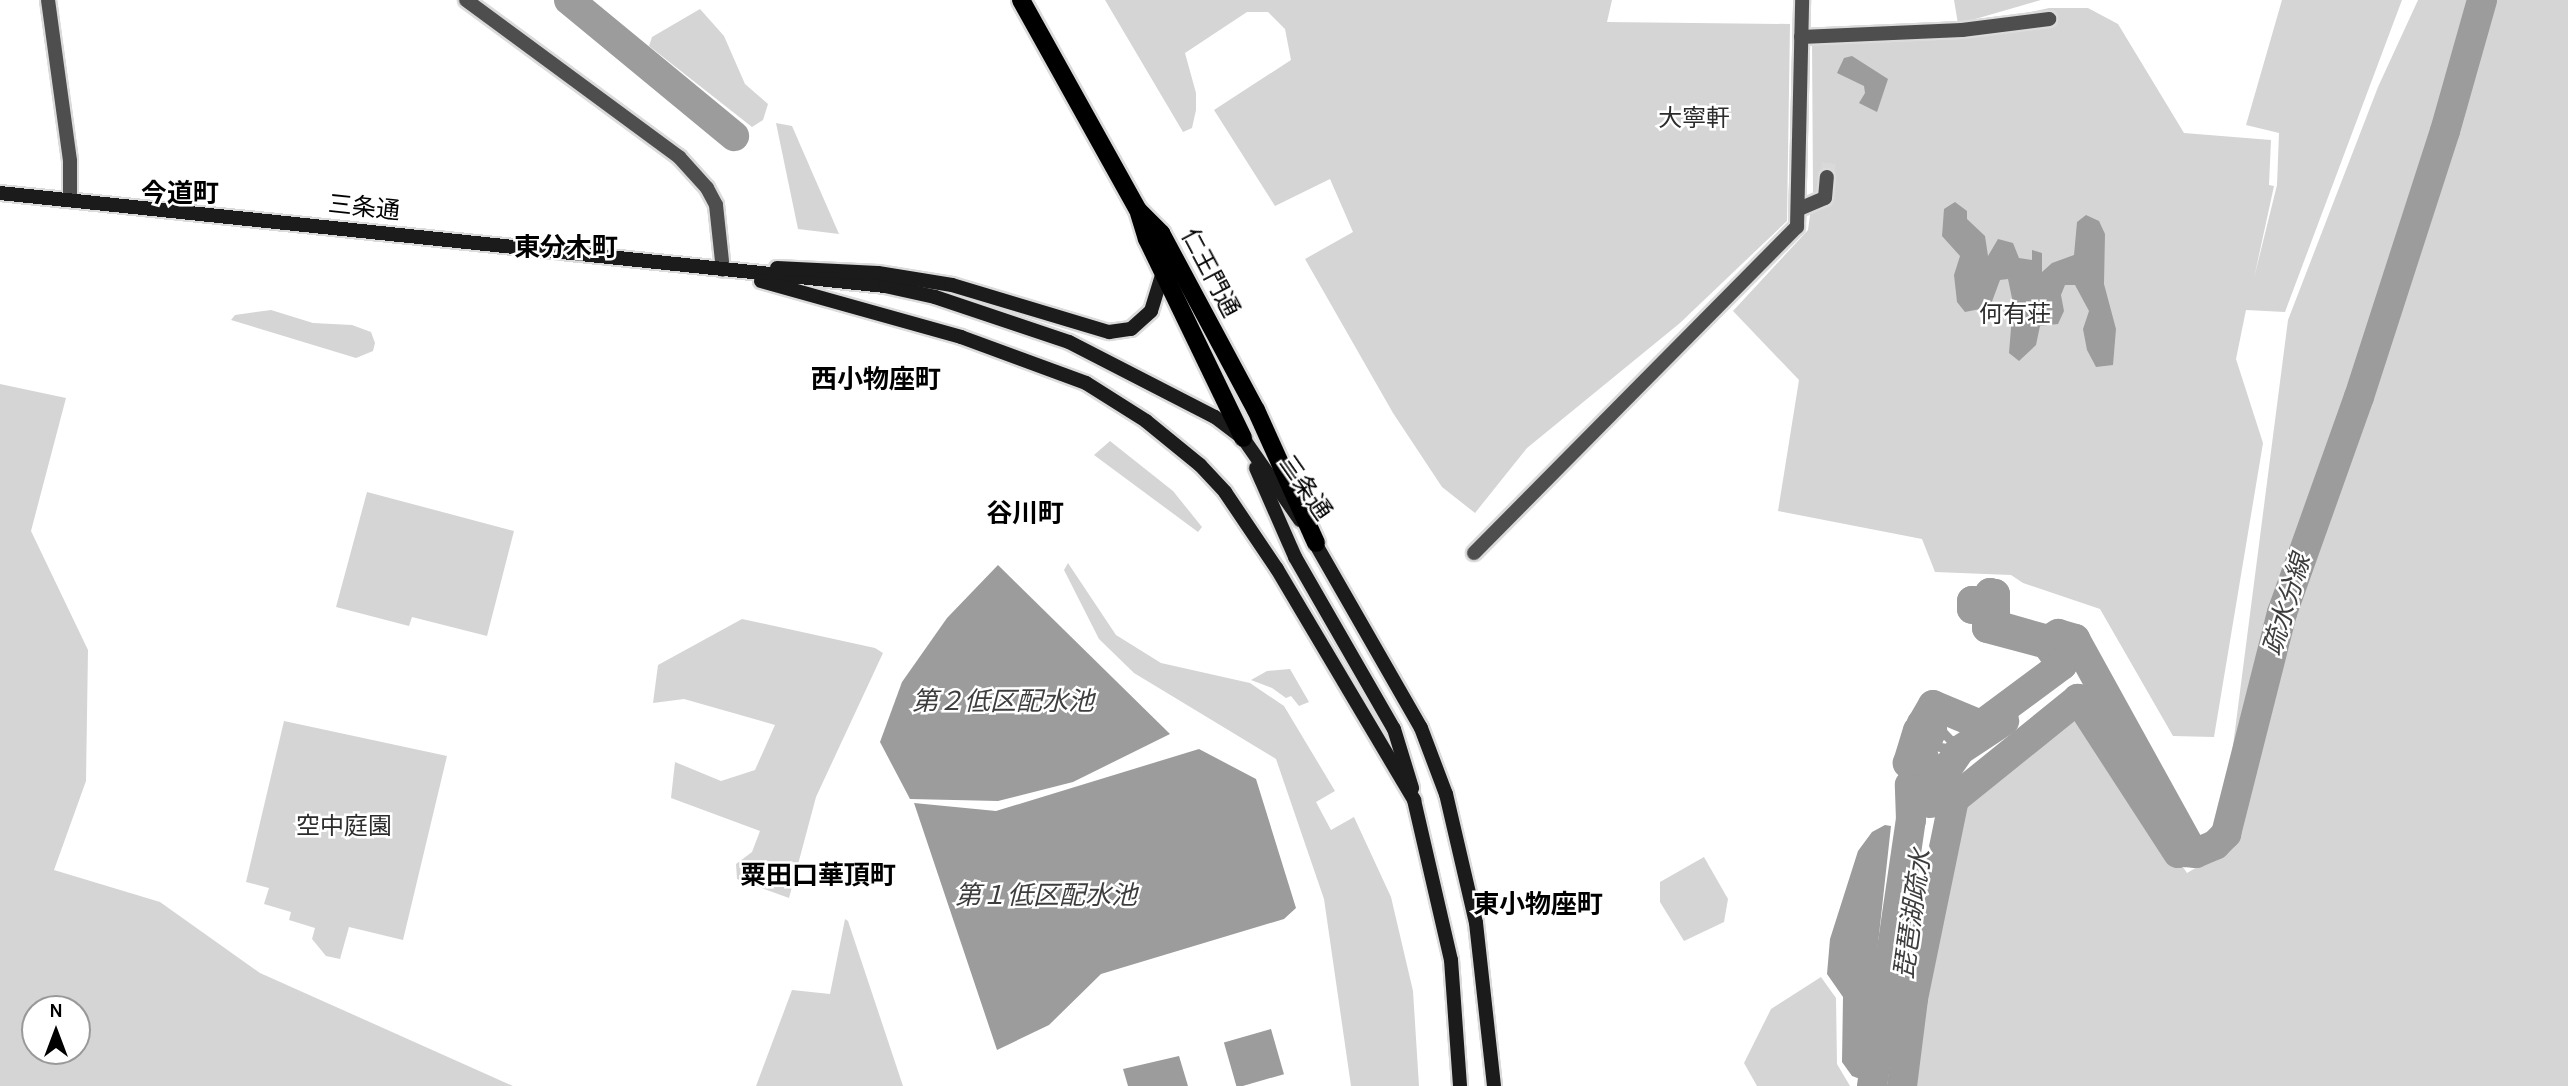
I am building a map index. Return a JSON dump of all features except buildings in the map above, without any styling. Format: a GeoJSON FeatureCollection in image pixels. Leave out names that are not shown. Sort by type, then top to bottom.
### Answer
{"type":"FeatureCollection","features":[{"type":"Feature","properties":{"kind":"main road","name":"仁王門通"},"geometry":{"type":"LineString","coordinates":[[1021,0],[1138,210],[1161,233],[1256,410],[1316,543]]}},
{"type":"Feature","properties":{"kind":"main road","name":"三条通"},"geometry":{"type":"LineString","coordinates":[[0,193],[885,286],[988,313],[1069,342],[1137,374],[1215,417],[1243,438],[1316,543],[1421,728],[1446,794],[1476,923],[1494,1086]]}},
{"type":"Feature","properties":{"kind":"main road"},"geometry":{"type":"LineString","coordinates":[[1138,210],[1147,239],[1243,438],[1295,557],[1394,729],[1405,757],[1414,800]]}},
{"type":"Feature","properties":{"kind":"main road"},"geometry":{"type":"LineString","coordinates":[[723,270],[796,267],[916,278],[986,292],[1110,332],[1131,329],[1151,311],[1163,272]]}},
{"type":"Feature","properties":{"kind":"main road","name":"三条通"},"geometry":{"type":"LineString","coordinates":[[723,270],[961,337],[1086,383],[1146,421],[1200,465],[1242,515],[1414,800],[1451,960],[1460,1086]]}},
{"type":"Feature","properties":{"kind":"street"},"geometry":{"type":"LineString","coordinates":[[48,0],[70,161],[70,200]]}},
{"type":"Feature","properties":{"kind":"street"},"geometry":{"type":"LineString","coordinates":[[467,0],[679,158],[706,188],[716,205],[723,270]]}},
{"type":"Feature","properties":{"kind":"street"},"geometry":{"type":"LineString","coordinates":[[1474,553],[1797,227],[1802,0]]}},
{"type":"Feature","properties":{"kind":"street"},"geometry":{"type":"LineString","coordinates":[[1801,37],[1950,31],[2049,19]]}},
{"type":"Feature","properties":{"kind":"street"},"geometry":{"type":"LineString","coordinates":[[1799,209],[1825,198],[1827,177]]}},
{"type":"Feature","properties":{"kind":"green space","name":"大寧軒"},"geometry":{"type":"Polygon","coordinates":[[[1105,0],[1612,0],[1607,22],[1790,24],[1787,221],[1680,323],[1527,448],[1475,513],[1442,487],[1393,413],[1305,259],[1353,232],[1330,179],[1275,206],[1214,110],[1291,60],[1285,29],[1268,12],[1247,12],[1185,53],[1196,93],[1196,110],[1192,128],[1183,132],[1105,0]]]}},
{"type":"Feature","properties":{"kind":"green space"},"geometry":{"type":"Polygon","coordinates":[[[1954,0],[2041,0],[1958,24],[1954,0]]]}},
{"type":"Feature","properties":{"kind":"green space","name":"何有荘"},"geometry":{"type":"Polygon","coordinates":[[[2282,0],[2402,0],[2285,312],[2246,310],[2236,359],[2263,443],[2214,737],[2173,736],[2100,609],[2023,583],[2011,575],[1935,572],[1922,539],[1778,511],[1799,380],[1733,311],[1808,230],[1813,193],[1812,42],[1957,39],[1994,30],[2021,14],[2049,8],[2088,8],[2118,24],[2184,133],[2271,140],[2269,185],[2274,186],[2254,278],[2277,185],[2279,133],[2246,125],[2282,0]]]}},
{"type":"Feature","properties":{"kind":"green space"},"geometry":{"type":"Polygon","coordinates":[[[2418,0],[2568,0],[2568,1086],[1904,1086],[1915,999],[1940,865],[1958,801],[2077,708],[2187,873],[2219,854],[2288,320],[2378,87],[2418,0]]]}},
{"type":"Feature","properties":{"kind":"green space"},"geometry":{"type":"Polygon","coordinates":[[[700,9],[724,36],[745,84],[768,104],[763,120],[752,127],[649,46],[652,37],[700,9]]]}},
{"type":"Feature","properties":{"kind":"green space"},"geometry":{"type":"Polygon","coordinates":[[[776,123],[792,126],[839,234],[798,229],[776,123]]]}},
{"type":"Feature","properties":{"kind":"green space"},"geometry":{"type":"Polygon","coordinates":[[[271,310],[313,323],[352,325],[371,332],[375,343],[373,351],[356,358],[231,320],[235,315],[271,310]]]}},
{"type":"Feature","properties":{"kind":"green space"},"geometry":{"type":"Polygon","coordinates":[[[0,384],[66,398],[31,531],[88,650],[86,781],[54,870],[160,902],[260,973],[513,1086],[0,1086],[0,384]]]}},
{"type":"Feature","properties":{"kind":"green space"},"geometry":{"type":"Polygon","coordinates":[[[1110,441],[1173,491],[1202,527],[1198,532],[1094,455],[1110,441]]]}},
{"type":"Feature","properties":{"kind":"green space"},"geometry":{"type":"Polygon","coordinates":[[[367,492],[514,531],[487,636],[412,617],[409,626],[336,607],[367,492]]]}},
{"type":"Feature","properties":{"kind":"green space"},"geometry":{"type":"Polygon","coordinates":[[[1068,563],[1116,635],[1161,663],[1250,683],[1284,706],[1335,791],[1316,802],[1331,830],[1354,817],[1391,897],[1413,991],[1419,1086],[1351,1086],[1324,899],[1276,759],[1134,673],[1099,639],[1064,570],[1068,563]]]}},
{"type":"Feature","properties":{"kind":"green space"},"geometry":{"type":"Polygon","coordinates":[[[742,619],[875,648],[883,653],[816,797],[789,898],[737,879],[736,864],[752,852],[760,831],[671,798],[675,762],[721,781],[755,770],[775,725],[684,699],[653,703],[658,665],[742,619]]]}},
{"type":"Feature","properties":{"kind":"green space"},"geometry":{"type":"Polygon","coordinates":[[[1290,669],[1309,702],[1299,706],[1291,696],[1286,698],[1272,688],[1251,680],[1267,671],[1290,669]]]}},
{"type":"Feature","properties":{"kind":"green space","name":"空中庭園"},"geometry":{"type":"Polygon","coordinates":[[[284,721],[447,756],[403,940],[349,927],[340,959],[326,956],[312,939],[315,928],[289,920],[291,912],[264,904],[269,888],[246,882],[284,721]]]}},
{"type":"Feature","properties":{"kind":"green space"},"geometry":{"type":"Polygon","coordinates":[[[1704,857],[1728,899],[1724,922],[1684,941],[1660,902],[1660,882],[1704,857]]]}},
{"type":"Feature","properties":{"kind":"green space"},"geometry":{"type":"Polygon","coordinates":[[[845,919],[848,921],[903,1086],[756,1086],[792,990],[830,994],[845,919]]]}},
{"type":"Feature","properties":{"kind":"green space"},"geometry":{"type":"Polygon","coordinates":[[[1821,977],[1836,998],[1837,1064],[1850,1086],[1757,1086],[1744,1063],[1771,1009],[1821,977]]]}},
{"type":"Feature","properties":{"kind":"water"},"geometry":{"type":"Polygon","coordinates":[[[1852,56],[1888,79],[1877,112],[1859,103],[1865,93],[1864,86],[1837,73],[1844,58],[1852,56]]]}},
{"type":"Feature","properties":{"kind":"water"},"geometry":{"type":"Polygon","coordinates":[[[1955,202],[1967,211],[1967,219],[1985,236],[1988,256],[1998,239],[2013,243],[2019,258],[2032,260],[2032,250],[2042,253],[2042,272],[2052,263],[2074,255],[2077,222],[2086,215],[2099,221],[2105,234],[2104,284],[2116,329],[2113,365],[2096,367],[2087,350],[2083,329],[2089,311],[2075,285],[2065,285],[2061,295],[2064,311],[2058,324],[2040,326],[2036,345],[2019,361],[2009,353],[2013,303],[2008,279],[2000,280],[1990,307],[1965,312],[1957,302],[1954,275],[1960,256],[1942,236],[1944,209],[1955,202]]]}},
{"type":"Feature","properties":{"kind":"water","name":"第２低区配水池"},"geometry":{"type":"Polygon","coordinates":[[[998,565],[1170,734],[1073,782],[998,801],[910,799],[880,742],[902,682],[947,618],[998,565]]]}},
{"type":"Feature","properties":{"kind":"water","name":"第１低区配水池"},"geometry":{"type":"Polygon","coordinates":[[[1199,749],[1256,779],[1296,908],[1284,919],[1101,974],[1049,1025],[997,1050],[914,803],[996,811],[1199,749]]]}},
{"type":"Feature","properties":{"kind":"water"},"geometry":{"type":"Polygon","coordinates":[[[1885,825],[1891,826],[1863,1080],[1852,1076],[1842,1062],[1843,997],[1827,974],[1830,939],[1858,851],[1872,832],[1885,825]]]}},
{"type":"Feature","properties":{"kind":"water"},"geometry":{"type":"Polygon","coordinates":[[[1271,1029],[1284,1074],[1236,1086],[1224,1043],[1271,1029]]]}},
{"type":"Feature","properties":{"kind":"water"},"geometry":{"type":"Polygon","coordinates":[[[1179,1056],[1188,1086],[1128,1086],[1123,1069],[1179,1056]]]}},
{"type":"Feature","properties":{"kind":"waterway"},"geometry":{"type":"LineString","coordinates":[[569,0],[734,136]]}},
{"type":"Feature","properties":{"kind":"waterway","name":"疏水分線"},"geometry":{"type":"LineString","coordinates":[[2178,840],[2185,852],[2196,853],[2215,845],[2226,834],[2282,613],[2359,397],[2445,131],[2482,0]]}},
{"type":"Feature","properties":{"kind":"waterway"},"geometry":{"type":"LineString","coordinates":[[1872,1086],[1911,820],[1910,785],[1928,767],[1923,756],[1908,763],[1918,731],[1929,736],[1932,730],[1922,724],[1933,705],[1981,725],[2062,665],[2047,644],[1987,628],[1987,609],[1972,609],[1972,601],[1990,602],[1990,593],[1995,594],[1995,625],[2048,640],[2058,634],[2075,639],[2190,847],[2178,853],[2078,699],[1954,799],[1913,999],[1902,1086]]}},
{"type":"Feature","properties":{"kind":"waterway"},"geometry":{"type":"LineString","coordinates":[[1924,718],[1934,723],[1960,750]]}},
{"type":"Feature","properties":{"kind":"waterway","name":"琵琶湖疏水"},"geometry":{"type":"LineString","coordinates":[[1930,803],[1931,792],[1960,750],[2004,721]]}},
{"type":"Feature","properties":{"kind":"waterway"},"geometry":{"type":"LineString","coordinates":[[1914,739],[1926,745],[1960,750]]}},
{"type":"Feature","properties":{"kind":"tunnel"},"geometry":{"type":"LineString","coordinates":[[1827,177],[1829,161]]}},
{"type":"Feature","properties":{"kind":"district","name":"今道町"},"geometry":{"type":"Point","coordinates":[180,194]}},
{"type":"Feature","properties":{"kind":"district","name":"東分木町"},"geometry":{"type":"Point","coordinates":[566,248]}},
{"type":"Feature","properties":{"kind":"district","name":"西小物座町"},"geometry":{"type":"Point","coordinates":[876,380]}},
{"type":"Feature","properties":{"kind":"district","name":"谷川町"},"geometry":{"type":"Point","coordinates":[1025,514]}},
{"type":"Feature","properties":{"kind":"district","name":"粟田口華頂町"},"geometry":{"type":"Point","coordinates":[818,876]}},
{"type":"Feature","properties":{"kind":"district","name":"東小物座町"},"geometry":{"type":"Point","coordinates":[1538,905]}}]}
